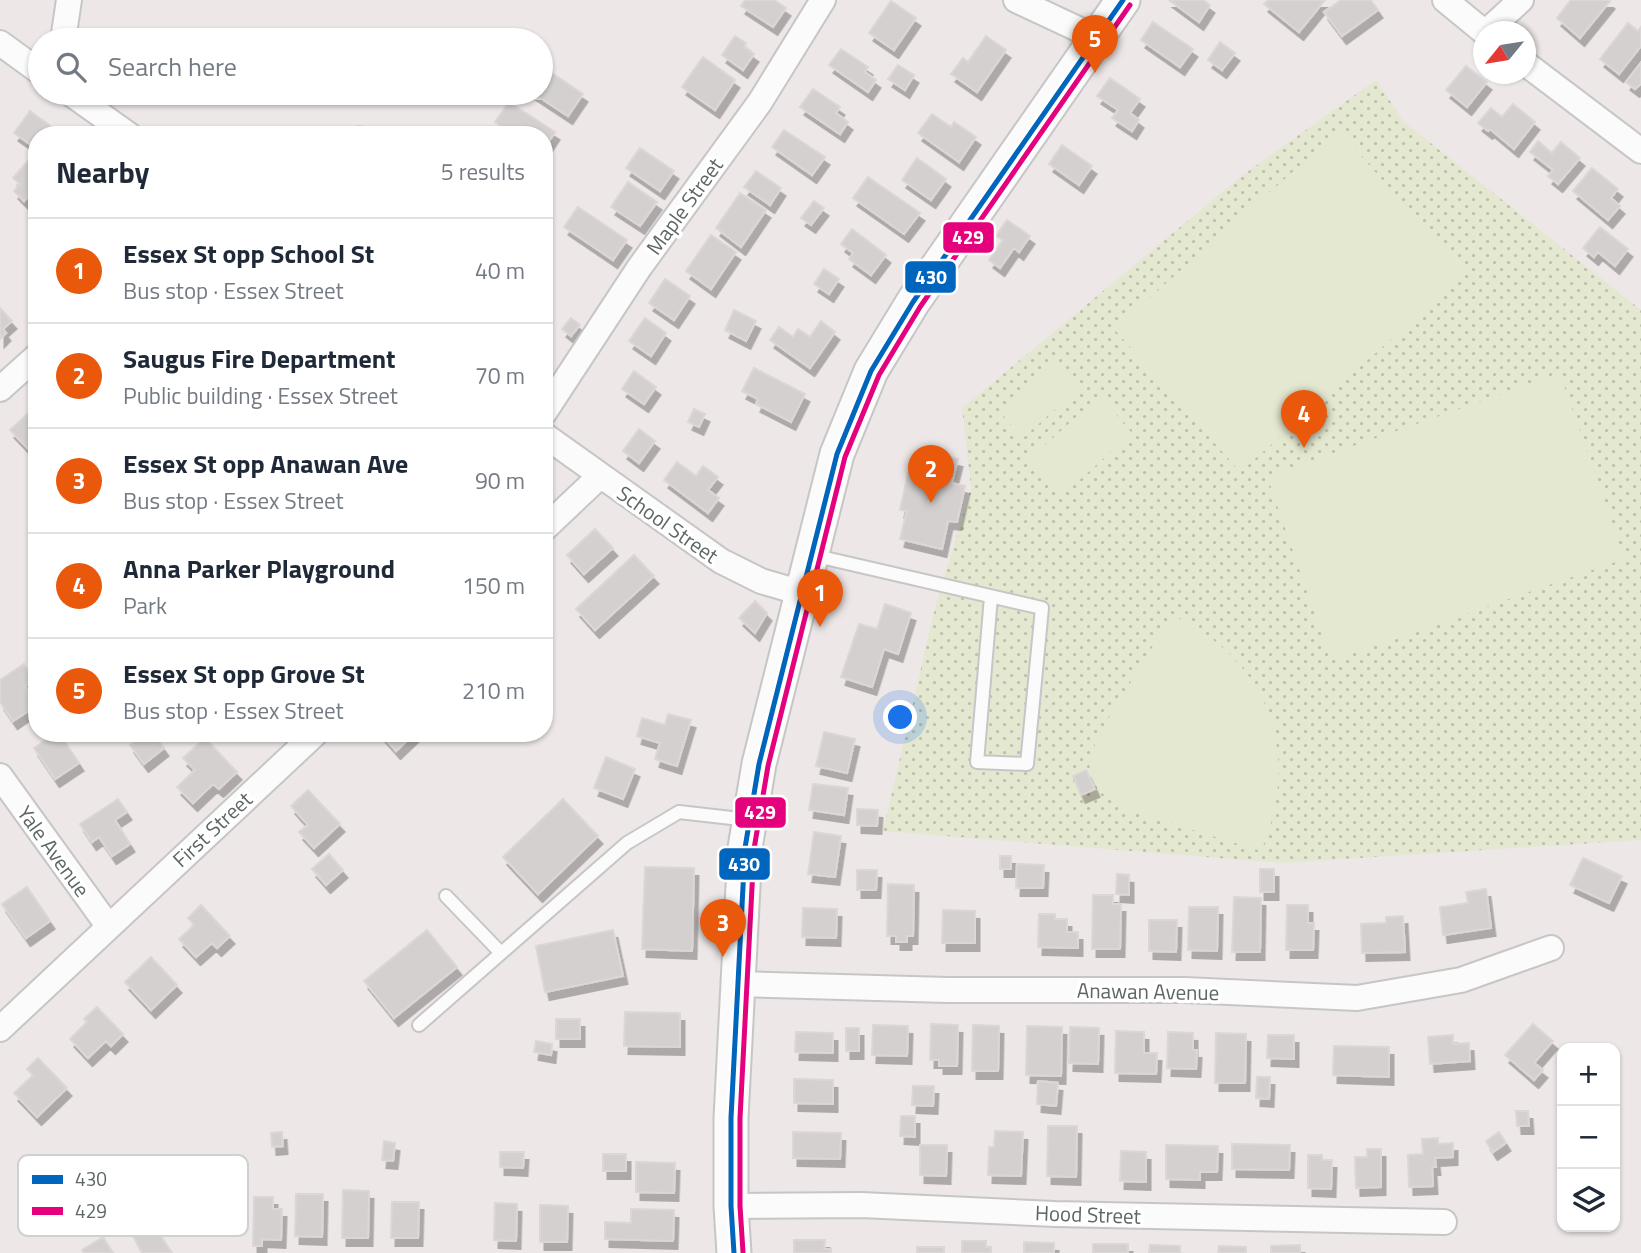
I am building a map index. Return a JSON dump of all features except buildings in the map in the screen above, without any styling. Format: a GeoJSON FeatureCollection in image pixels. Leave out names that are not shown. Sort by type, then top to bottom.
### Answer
{"type":"FeatureCollection","features":[{"type":"Feature","properties":{"kind":"main road"},"geometry":{"type":"LineString","coordinates":[[734,1253],[731,1118],[743,879],[749,821],[759,764],[837,454],[871,372],[927,280],[1123,0]]}},
{"type":"Feature","properties":{"kind":"street"},"geometry":{"type":"LineString","coordinates":[[65,28],[69,0]]}},
{"type":"Feature","properties":{"kind":"street","name":"Maple Street"},"geometry":{"type":"LineString","coordinates":[[553,399],[639,268],[760,102],[823,0]]}},
{"type":"Feature","properties":{"kind":"street"},"geometry":{"type":"LineString","coordinates":[[1016,0],[1097,38]]}},
{"type":"Feature","properties":{"kind":"street"},"geometry":{"type":"LineString","coordinates":[[1445,0],[1473,22]]}},
{"type":"Feature","properties":{"kind":"street"},"geometry":{"type":"LineString","coordinates":[[1497,21],[1521,0]]}},
{"type":"Feature","properties":{"kind":"street"},"geometry":{"type":"LineString","coordinates":[[0,43],[28,63]]}},
{"type":"Feature","properties":{"kind":"street"},"geometry":{"type":"LineString","coordinates":[[1536,72],[1641,151]]}},
{"type":"Feature","properties":{"kind":"street"},"geometry":{"type":"LineString","coordinates":[[87,105],[117,126]]}},
{"type":"Feature","properties":{"kind":"street"},"geometry":{"type":"LineString","coordinates":[[0,389],[28,364]]}},
{"type":"Feature","properties":{"kind":"street","name":"School Street"},"geometry":{"type":"LineString","coordinates":[[553,442],[730,566],[769,584],[802,593]]}},
{"type":"Feature","properties":{"kind":"street"},"geometry":{"type":"LineString","coordinates":[[553,520],[600,476]]}},
{"type":"Feature","properties":{"kind":"street","name":"First Street"},"geometry":{"type":"LineString","coordinates":[[0,1028],[306,742]]}},
{"type":"Feature","properties":{"kind":"street","name":"Yale Avenue"},"geometry":{"type":"LineString","coordinates":[[0,776],[109,927]]}},
{"type":"Feature","properties":{"kind":"street","name":"Anawan Avenue"},"geometry":{"type":"LineString","coordinates":[[738,984],[947,990],[1185,990],[1357,998],[1461,980],[1551,948]]}},
{"type":"Feature","properties":{"kind":"street","name":"Hood Street"},"geometry":{"type":"LineString","coordinates":[[731,1206],[861,1205],[1055,1214],[1444,1222]]}},
{"type":"Feature","properties":{"kind":"lane"},"geometry":{"type":"LineString","coordinates":[[811,555],[1042,608],[1027,764],[977,762],[991,597]]}},
{"type":"Feature","properties":{"kind":"lane"},"geometry":{"type":"LineString","coordinates":[[419,1025],[627,843],[678,813],[749,821]]}},
{"type":"Feature","properties":{"kind":"lane"},"geometry":{"type":"LineString","coordinates":[[446,896],[501,953]]}},
{"type":"Feature","properties":{"kind":"green space"},"geometry":{"type":"Polygon","coordinates":[[[1376,80],[1404,122],[1641,310],[1641,840],[1281,863],[883,831],[936,604],[971,488],[962,408],[1243,175],[1376,80]]]}},
{"type":"Feature","properties":{"kind":"green space"},"geometry":{"type":"Polygon","coordinates":[[[1339,131],[1466,274],[1240,472],[1114,329],[1339,131]]]}},
{"type":"Feature","properties":{"kind":"green space"},"geometry":{"type":"Polygon","coordinates":[[[1057,361],[1080,387],[1023,438],[999,411],[1057,361]]]}},
{"type":"Feature","properties":{"kind":"green space"},"geometry":{"type":"Polygon","coordinates":[[[1560,374],[1624,559],[1331,661],[1267,476],[1560,374]]]}},
{"type":"Feature","properties":{"kind":"green space"},"geometry":{"type":"Polygon","coordinates":[[[1100,396],[1132,433],[1063,495],[1030,458],[1100,396]]]}},
{"type":"Feature","properties":{"kind":"green space"},"geometry":{"type":"Polygon","coordinates":[[[1172,615],[1205,634],[1233,657],[1254,684],[1269,714],[1277,746],[1278,780],[1273,815],[1261,851],[1124,809],[1099,791],[1089,765],[1098,735],[1172,615]]]}},
{"type":"Feature","properties":{"kind":"transit line","name":"430"},"geometry":{"type":"LineString","coordinates":[[734,1253],[731,1118],[745,848],[759,764],[837,454],[871,371],[913,302],[1123,0]]}},
{"type":"Feature","properties":{"kind":"transit line","name":"429"},"geometry":{"type":"LineString","coordinates":[[743,1252],[740,1118],[754,849],[768,766],[845,457],[879,375],[920,307],[1130,5]]}},
{"type":"Feature","properties":{"kind":"place","name":"Essex St opp Grove St"},"geometry":{"type":"Point","coordinates":[1095,73]}},
{"type":"Feature","properties":{"kind":"place","name":"Anna Parker Playground"},"geometry":{"type":"Point","coordinates":[1304,448]}},
{"type":"Feature","properties":{"kind":"place","name":"Saugus Fire Department"},"geometry":{"type":"Point","coordinates":[931,503]}},
{"type":"Feature","properties":{"kind":"place","name":"Essex St opp School St"},"geometry":{"type":"Point","coordinates":[820,627]}},
{"type":"Feature","properties":{"kind":"place","name":"Essex St opp Anawan Ave"},"geometry":{"type":"Point","coordinates":[723,957]}}]}
